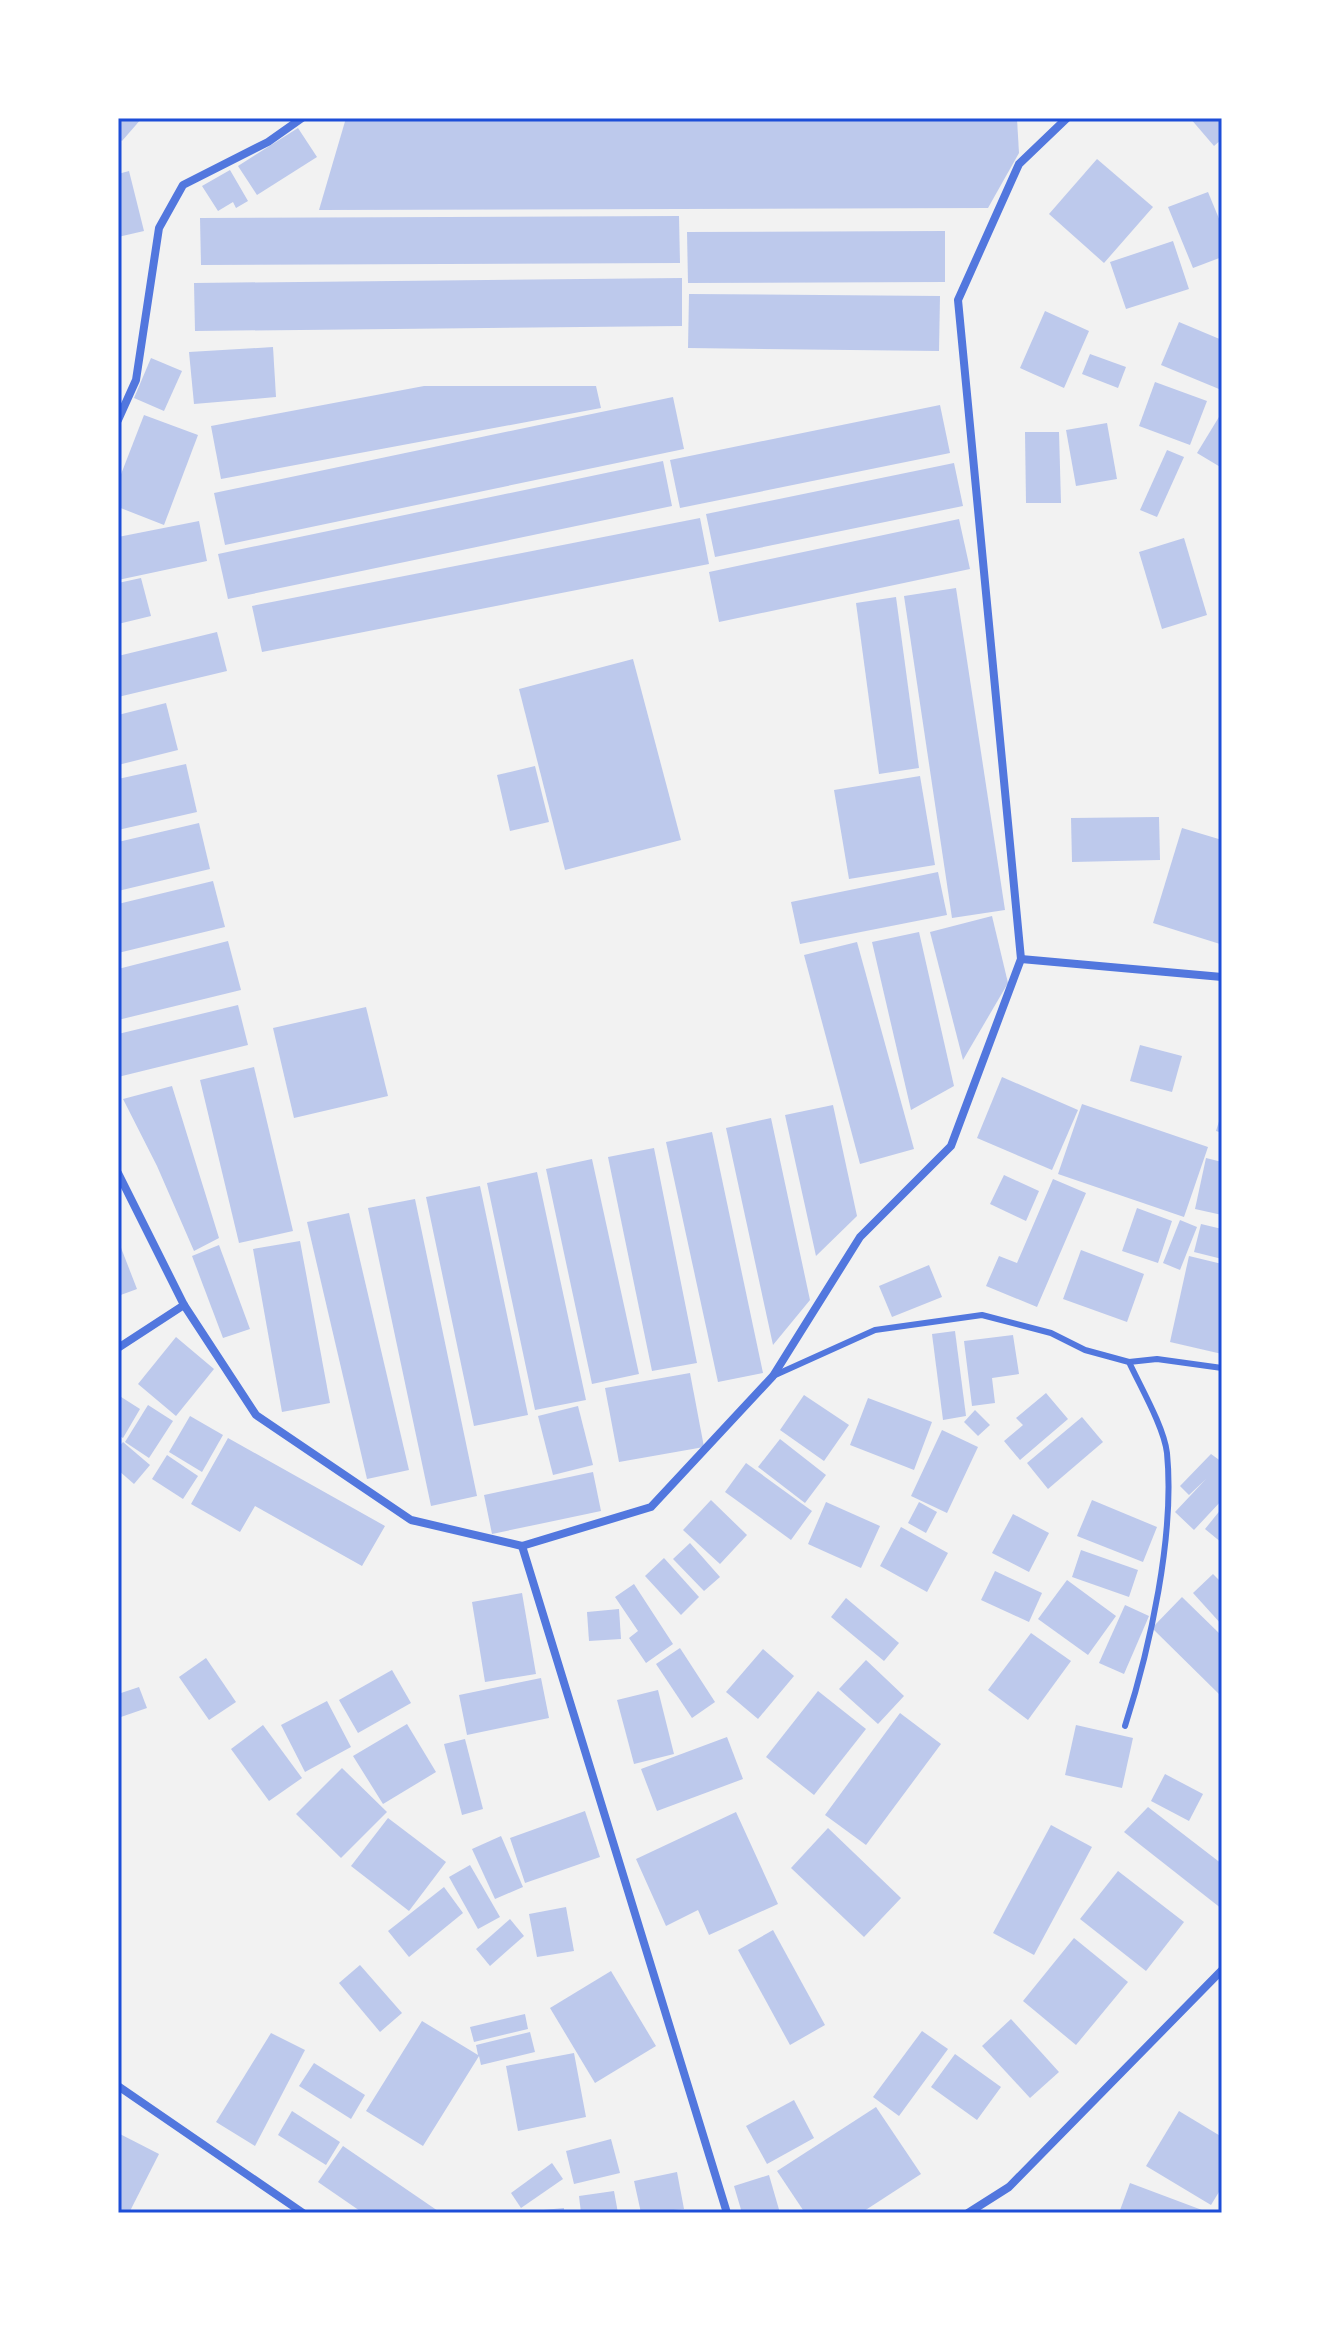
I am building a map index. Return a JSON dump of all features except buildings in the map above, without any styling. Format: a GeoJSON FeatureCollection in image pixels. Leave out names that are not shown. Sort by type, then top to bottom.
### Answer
{"type":"FeatureCollection","features":[{"type":"Feature","properties":{"kind":"street"},"geometry":{"type":"LineString","coordinates":[[118,420],[136,380],[159,228],[183,185],[268,142],[302,118]]}},
{"type":"Feature","properties":{"kind":"street"},"geometry":{"type":"LineString","coordinates":[[118,1173],[184,1305],[256,1415],[411,1520],[522,1546],[651,1507],[773,1376],[860,1237],[951,1146],[1021,959],[958,300],[1019,164],[1067,118]]}},
{"type":"Feature","properties":{"kind":"street"},"geometry":{"type":"LineString","coordinates":[[1021,959],[1222,977]]}},
{"type":"Feature","properties":{"kind":"street"},"geometry":{"type":"LineString","coordinates":[[118,1348],[184,1305]]}},
{"type":"Feature","properties":{"kind":"street"},"geometry":{"type":"LineString","coordinates":[[522,1546],[727,2213]]}},
{"type":"Feature","properties":{"kind":"street"},"geometry":{"type":"LineString","coordinates":[[968,2213],[1009,2187],[1222,1970]]}},
{"type":"Feature","properties":{"kind":"street"},"geometry":{"type":"LineString","coordinates":[[118,2086],[303,2213]]}},
{"type":"Feature","properties":{"kind":"lane"},"geometry":{"type":"LineString","coordinates":[[773,1376],[875,1330],[982,1315],[1051,1333],[1085,1350],[1129,1362],[1157,1359],[1222,1368]]}},
{"type":"Feature","properties":{"kind":"lane"},"geometry":{"type":"LineString","coordinates":[[1125,1726],[1145,1665],[1166,1507],[1167,1450],[1129,1362]]}}]}
